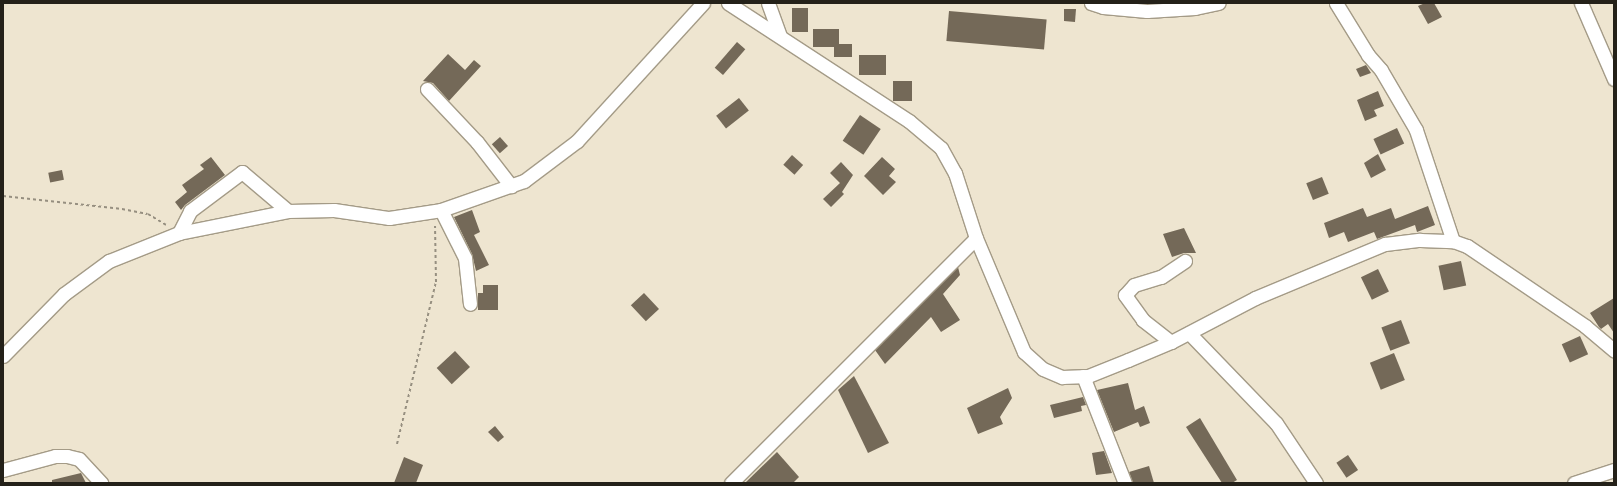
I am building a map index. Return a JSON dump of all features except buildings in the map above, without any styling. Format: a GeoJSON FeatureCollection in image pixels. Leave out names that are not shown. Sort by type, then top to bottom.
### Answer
{"type":"FeatureCollection","features":[{"type":"Feature","properties":{"kind":"street"},"geometry":{"type":"LineString","coordinates":[[3,356],[64,294],[109,261],[179,233],[288,211],[334,210],[389,218],[437,210],[524,181],[577,141],[703,3]]}},
{"type":"Feature","properties":{"kind":"street"},"geometry":{"type":"LineString","coordinates":[[728,3],[910,121],[941,148],[955,173],[976,238],[1024,352],[1043,369],[1062,377],[1084,376],[1171,342],[1254,298],[1385,244],[1420,240],[1453,241],[1474,250],[1585,326],[1614,350]]}},
{"type":"Feature","properties":{"kind":"street"},"geometry":{"type":"LineString","coordinates":[[768,3],[780,36]]}},
{"type":"Feature","properties":{"kind":"street"},"geometry":{"type":"LineString","coordinates":[[1090,3],[1103,7],[1147,11],[1218,3]]}},
{"type":"Feature","properties":{"kind":"street"},"geometry":{"type":"LineString","coordinates":[[1336,3],[1368,55],[1381,70],[1416,130],[1453,241]]}},
{"type":"Feature","properties":{"kind":"street"},"geometry":{"type":"LineString","coordinates":[[1581,3],[1614,80]]}},
{"type":"Feature","properties":{"kind":"street"},"geometry":{"type":"LineString","coordinates":[[427,89],[477,142],[511,186]]}},
{"type":"Feature","properties":{"kind":"street"},"geometry":{"type":"LineString","coordinates":[[179,233],[190,211],[242,172],[288,211]]}},
{"type":"Feature","properties":{"kind":"street"},"geometry":{"type":"LineString","coordinates":[[437,210],[465,258],[470,304]]}},
{"type":"Feature","properties":{"kind":"street"},"geometry":{"type":"LineString","coordinates":[[731,483],[976,238]]}},
{"type":"Feature","properties":{"kind":"street"},"geometry":{"type":"LineString","coordinates":[[1171,342],[1143,320],[1125,295],[1134,285],[1161,277],[1185,261]]}},
{"type":"Feature","properties":{"kind":"street"},"geometry":{"type":"LineString","coordinates":[[1189,333],[1276,423],[1316,483]]}},
{"type":"Feature","properties":{"kind":"street"},"geometry":{"type":"LineString","coordinates":[[1084,376],[1125,483]]}},
{"type":"Feature","properties":{"kind":"street"},"geometry":{"type":"LineString","coordinates":[[3,470],[55,456],[67,456],[78,459],[100,483]]}},
{"type":"Feature","properties":{"kind":"street"},"geometry":{"type":"LineString","coordinates":[[1574,483],[1614,470]]}},
{"type":"Feature","properties":{"kind":"path"},"geometry":{"type":"LineString","coordinates":[[3,196],[148,214],[179,233]]}},
{"type":"Feature","properties":{"kind":"path"},"geometry":{"type":"LineString","coordinates":[[397,444],[436,282],[437,210]]}}]}
